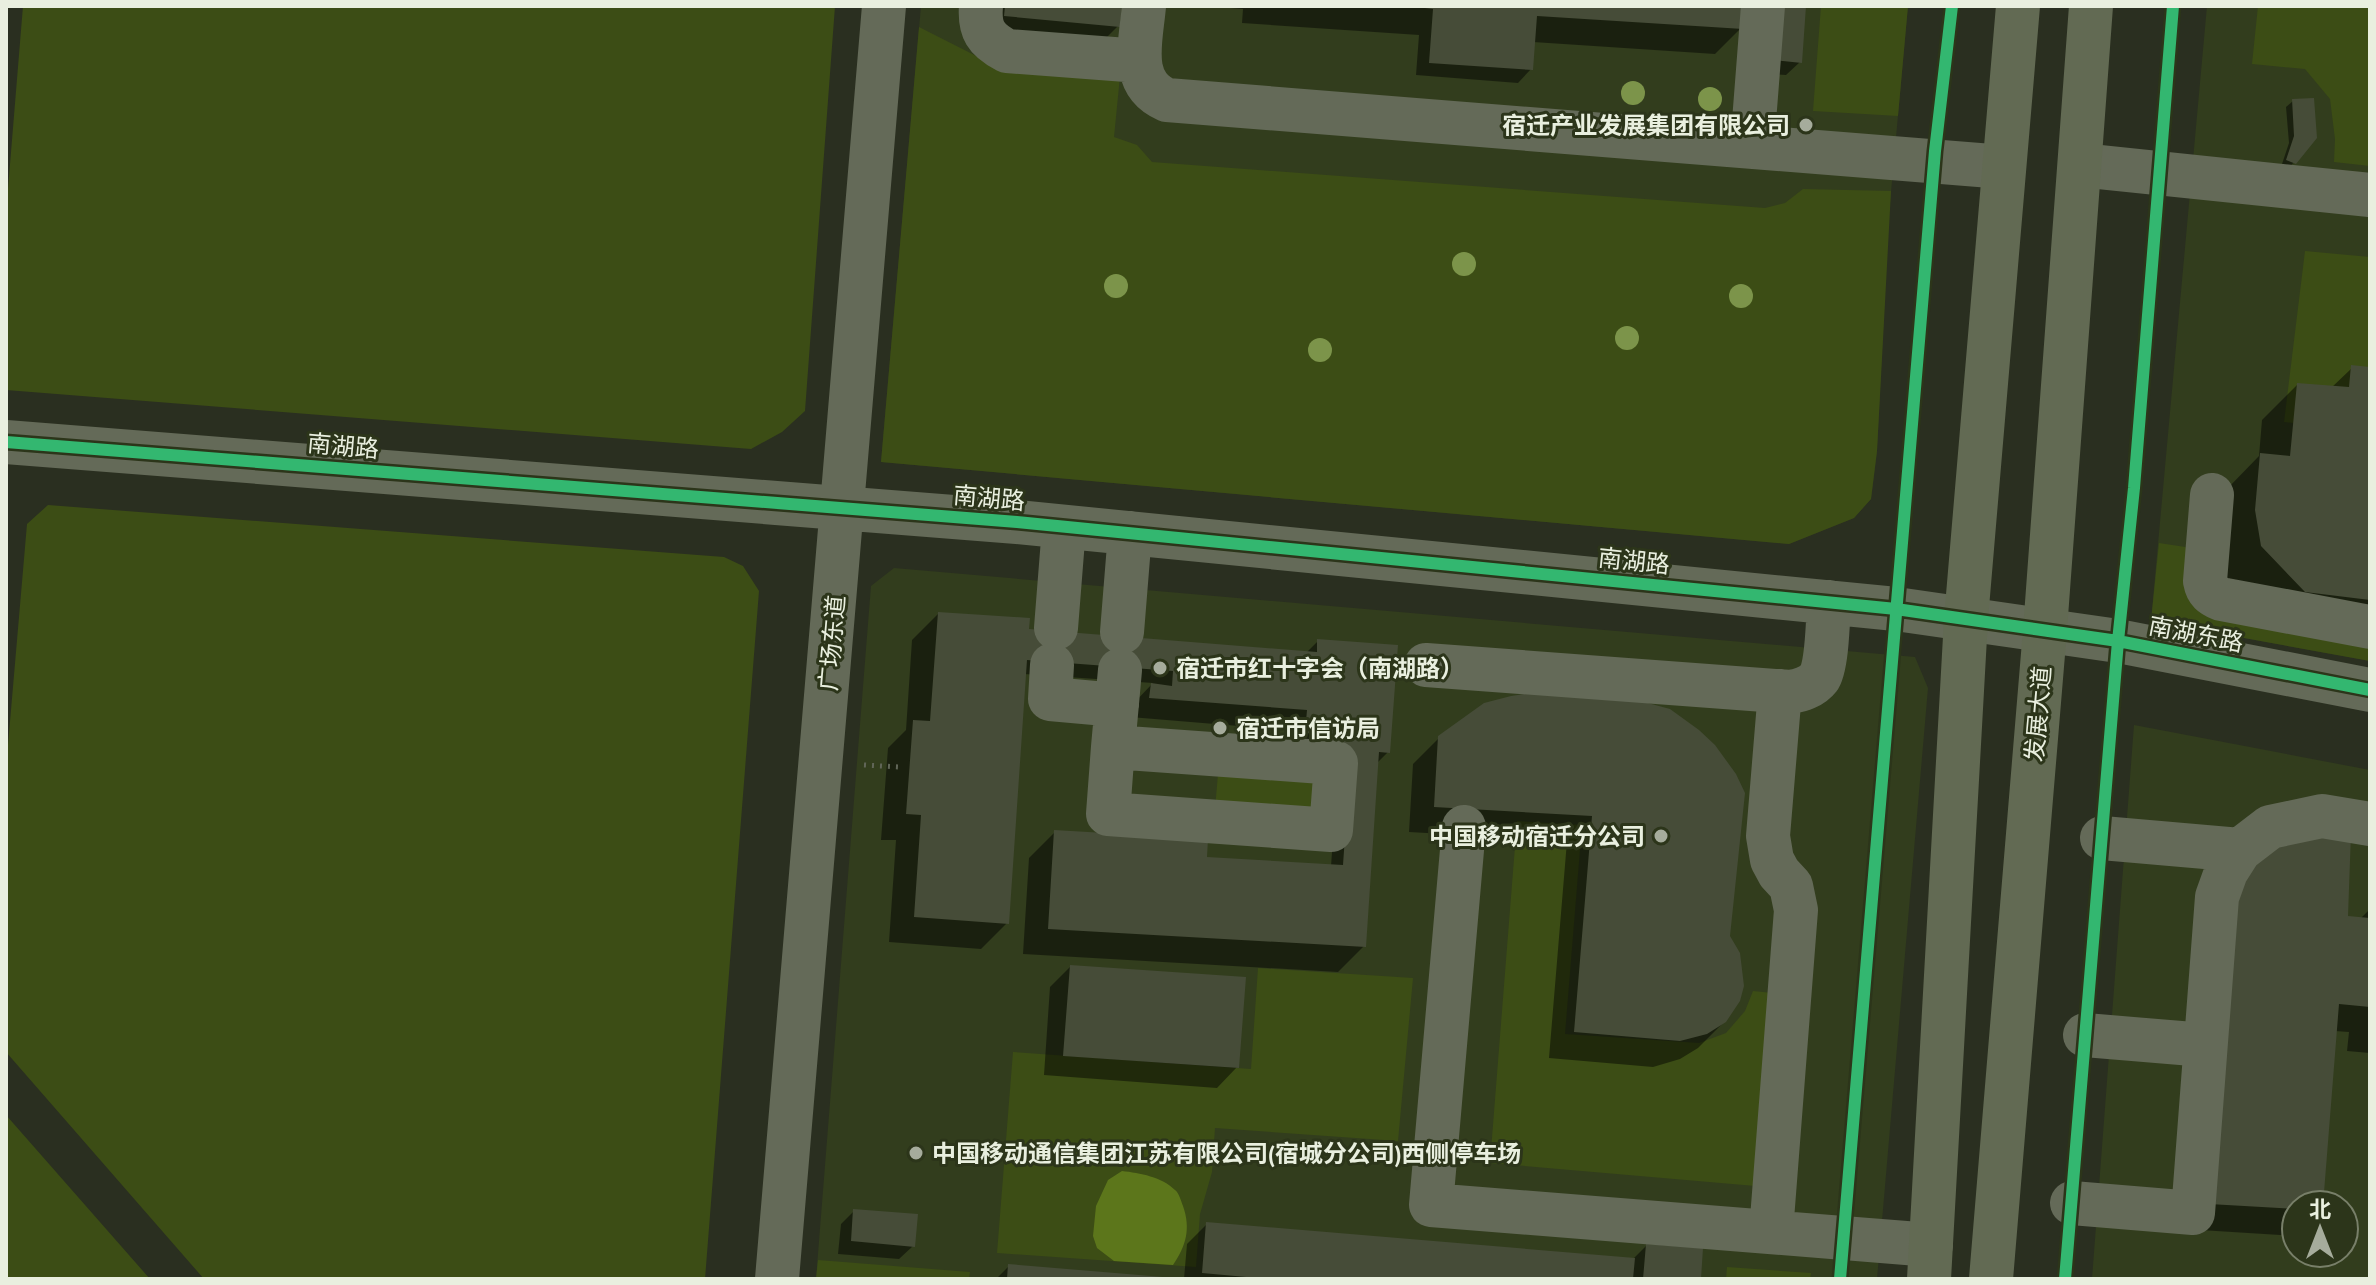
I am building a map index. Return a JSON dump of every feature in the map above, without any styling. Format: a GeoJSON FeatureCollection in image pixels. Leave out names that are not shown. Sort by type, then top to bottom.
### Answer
{"type":"FeatureCollection","features":[{"type":"Feature","properties":{"kind":"main road"},"geometry":{"type":"LineString","coordinates":[[1930,1262],[1966,619],[2018,6]]}},
{"type":"Feature","properties":{"kind":"main road","name":"发展大道"},"geometry":{"type":"LineString","coordinates":[[1991,1279],[2045,630],[2091,6]]}},
{"type":"Feature","properties":{"kind":"street","name":"广场东道"},"geometry":{"type":"LineString","coordinates":[[777,1279],[884,6]]}},
{"type":"Feature","properties":{"kind":"street"},"geometry":{"type":"LineString","coordinates":[[981,6],[980,23],[991,43],[1007,51],[1140,61]]}},
{"type":"Feature","properties":{"kind":"street"},"geometry":{"type":"LineString","coordinates":[[1144,6],[1140,61],[1144,81],[1153,94],[1167,100],[2004,167]]}},
{"type":"Feature","properties":{"kind":"street"},"geometry":{"type":"LineString","coordinates":[[1752,147],[1763,6]]}},
{"type":"Feature","properties":{"kind":"street"},"geometry":{"type":"LineString","coordinates":[[2080,165],[2370,195]]}},
{"type":"Feature","properties":{"kind":"street","name":"南湖路"},"geometry":{"type":"LineString","coordinates":[[6,442],[1064,527],[1829,602],[1966,619]]}},
{"type":"Feature","properties":{"kind":"street"},"geometry":{"type":"LineString","coordinates":[[2212,495],[2205,581],[2206,589],[2212,595],[2370,627]]}},
{"type":"Feature","properties":{"kind":"street"},"geometry":{"type":"LineString","coordinates":[[1064,527],[1050,699],[1118,688],[1336,763],[1331,830],[1108,814],[1118,688],[1130,533]]}},
{"type":"Feature","properties":{"kind":"street"},"geometry":{"type":"LineString","coordinates":[[1426,665],[1780,691],[1804,690],[1819,678],[1823,664],[1829,602]]}},
{"type":"Feature","properties":{"kind":"street","name":"南湖东路"},"geometry":{"type":"LineString","coordinates":[[1966,619],[2118,641],[2370,690]]}},
{"type":"Feature","properties":{"kind":"street"},"geometry":{"type":"LineString","coordinates":[[1771,1232],[1796,910],[1791,886],[1772,860],[1768,836],[1780,691]]}},
{"type":"Feature","properties":{"kind":"street"},"geometry":{"type":"LineString","coordinates":[[2072,1203],[2193,1213],[2217,897],[2226,872],[2240,850],[2270,827],[2322,816],[2370,824]]}},
{"type":"Feature","properties":{"kind":"street"},"geometry":{"type":"LineString","coordinates":[[1464,827],[1431,1205],[1771,1232],[1930,1262]]}},
{"type":"Feature","properties":{"kind":"street"},"geometry":{"type":"LineString","coordinates":[[2102,838],[2240,850]]}},
{"type":"Feature","properties":{"kind":"street"},"geometry":{"type":"LineString","coordinates":[[2085,1035],[2205,1045]]}},
{"type":"Feature","properties":{"kind":"shaded area"},"geometry":{"type":"Polygon","coordinates":[[[23,6],[835,6],[805,411],[782,432],[751,449],[6,390],[6,213],[23,6]]]}},
{"type":"Feature","properties":{"kind":"shaded area"},"geometry":{"type":"Polygon","coordinates":[[[921,6],[1908,6],[1889,214],[1877,451],[1871,499],[1854,518],[1789,544],[881,462],[921,6]]]}},
{"type":"Feature","properties":{"kind":"shaded area"},"geometry":{"type":"Polygon","coordinates":[[[1821,6],[1908,6],[1898,116],[1813,111],[1821,6]]]}},
{"type":"Feature","properties":{"kind":"shaded area"},"geometry":{"type":"Polygon","coordinates":[[[2207,6],[2370,6],[2370,661],[2151,621],[2207,6]]]}},
{"type":"Feature","properties":{"kind":"shaded area"},"geometry":{"type":"Polygon","coordinates":[[[2258,6],[2370,6],[2370,166],[2334,162],[2335,139],[2330,99],[2305,69],[2252,64],[2258,6]]]}},
{"type":"Feature","properties":{"kind":"shaded area"},"geometry":{"type":"Polygon","coordinates":[[[919,27],[994,65],[1120,76],[1114,137],[1137,145],[1152,162],[1765,208],[1785,203],[1803,189],[1891,191],[1877,451],[1871,499],[1854,518],[1789,544],[881,462],[919,27]]]}},
{"type":"Feature","properties":{"kind":"shaded area"},"geometry":{"type":"Polygon","coordinates":[[[2305,251],[2370,257],[2370,430],[2284,422],[2305,251]]]}},
{"type":"Feature","properties":{"kind":"shaded area"},"geometry":{"type":"Polygon","coordinates":[[[48,505],[724,557],[743,566],[759,591],[705,1279],[204,1279],[6,1052],[6,768],[27,524],[48,505]]]}},
{"type":"Feature","properties":{"kind":"shaded area"},"geometry":{"type":"Polygon","coordinates":[[[2159,543],[2192,548],[2191,582],[2370,616],[2370,661],[2151,621],[2159,543]]]}},
{"type":"Feature","properties":{"kind":"shaded area"},"geometry":{"type":"Polygon","coordinates":[[[894,568],[1915,657],[1928,688],[1877,1279],[816,1279],[871,586],[894,568]]]}},
{"type":"Feature","properties":{"kind":"shaded area"},"geometry":{"type":"Polygon","coordinates":[[[2134,725],[2370,770],[2370,1279],[2092,1279],[2134,725]]]}},
{"type":"Feature","properties":{"kind":"shaded area"},"geometry":{"type":"Polygon","coordinates":[[[1218,774],[1320,780],[1324,812],[1215,809],[1218,774]]]}},
{"type":"Feature","properties":{"kind":"shaded area"},"geometry":{"type":"Polygon","coordinates":[[[1517,821],[1582,825],[1565,1034],[1699,1043],[1726,1033],[1745,1011],[1753,991],[1783,994],[1767,1187],[1490,1163],[1517,821]]]}},
{"type":"Feature","properties":{"kind":"shaded area"},"geometry":{"type":"Polygon","coordinates":[[[1258,968],[1413,978],[1398,1141],[1215,1128],[1212,1172],[1200,1214],[1196,1267],[997,1253],[1013,1052],[1251,1069],[1258,968]]]}},
{"type":"Feature","properties":{"kind":"shaded area"},"geometry":{"type":"Polygon","coordinates":[[[6,1115],[150,1279],[6,1279],[6,1115]]]}},
{"type":"Feature","properties":{"kind":"shaded area"},"geometry":{"type":"Polygon","coordinates":[[[1122,1171],[1157,1179],[1179,1195],[1187,1230],[1184,1244],[1173,1265],[1114,1261],[1097,1248],[1093,1236],[1096,1206],[1108,1180],[1122,1171]]]}},
{"type":"Feature","properties":{"kind":"shaded area"},"geometry":{"type":"Polygon","coordinates":[[[818,1260],[970,1272],[969,1279],[816,1279],[818,1260]]]}},
{"type":"Feature","properties":{"kind":"shaded area"},"geometry":{"type":"Polygon","coordinates":[[[1727,1267],[1811,1273],[1810,1279],[1726,1279],[1727,1267]]]}},
{"type":"Feature","properties":{"kind":"building"},"geometry":{"type":"Polygon","coordinates":[[[1005,6],[1122,6],[1120,27],[1004,16],[1005,6]]]}},
{"type":"Feature","properties":{"kind":"building"},"geometry":{"type":"Polygon","coordinates":[[[1425,6],[1745,6],[1743,29],[1537,16],[1533,70],[1429,63],[1433,9],[1425,6]]]}},
{"type":"Feature","properties":{"kind":"building"},"geometry":{"type":"Polygon","coordinates":[[[1777,6],[1806,6],[1802,63],[1773,60],[1777,6]]]}},
{"type":"Feature","properties":{"kind":"building"},"geometry":{"type":"Polygon","coordinates":[[[2314,98],[2317,138],[2296,164],[2286,160],[2294,136],[2292,99],[2314,98]]]}},
{"type":"Feature","properties":{"kind":"building"},"geometry":{"type":"Polygon","coordinates":[[[2351,365],[2370,367],[2370,600],[2305,592],[2261,546],[2255,510],[2260,453],[2290,456],[2297,383],[2349,387],[2351,365]]]}},
{"type":"Feature","properties":{"kind":"building"},"geometry":{"type":"Polygon","coordinates":[[[938,612],[1030,618],[1029,629],[1317,652],[1317,639],[1398,645],[1390,753],[1379,752],[1366,947],[1048,929],[1054,830],[1208,839],[1207,857],[1343,865],[1351,750],[1329,747],[1330,735],[1305,733],[1307,710],[1149,698],[1151,683],[1172,686],[1173,671],[1027,660],[1009,924],[914,917],[921,815],[906,814],[913,720],[930,721],[938,612]]]}},
{"type":"Feature","properties":{"kind":"building"},"geometry":{"type":"Polygon","coordinates":[[[1544,691],[1611,693],[1670,709],[1715,745],[1736,774],[1745,793],[1730,936],[1740,953],[1744,986],[1740,1001],[1726,1022],[1707,1034],[1680,1041],[1574,1032],[1592,816],[1434,807],[1438,736],[1484,703],[1544,691]]]}},
{"type":"Feature","properties":{"kind":"building"},"geometry":{"type":"Polygon","coordinates":[[[2297,830],[2351,833],[2348,916],[2370,918],[2370,1007],[2339,1004],[2324,1189],[2280,1189],[2280,1208],[2209,1204],[2232,884],[2297,830]]]}},
{"type":"Feature","properties":{"kind":"building"},"geometry":{"type":"Polygon","coordinates":[[[1070,965],[1246,977],[1239,1068],[1063,1056],[1070,965]]]}},
{"type":"Feature","properties":{"kind":"building"},"geometry":{"type":"Polygon","coordinates":[[[853,1209],[918,1214],[915,1247],[851,1241],[853,1209]]]}},
{"type":"Feature","properties":{"kind":"building"},"geometry":{"type":"Polygon","coordinates":[[[1206,1222],[1635,1258],[1633,1279],[1268,1279],[1202,1273],[1206,1222]]]}},
{"type":"Feature","properties":{"kind":"building"},"geometry":{"type":"Polygon","coordinates":[[[1646,1244],[1703,1248],[1701,1279],[1643,1279],[1646,1244]]]}},
{"type":"Feature","properties":{"kind":"building"},"geometry":{"type":"Polygon","coordinates":[[[1008,1264],[1163,1277],[1163,1279],[1007,1279],[1008,1264]]]}},
{"type":"Feature","properties":{"kind":"cycle path"},"geometry":{"type":"LineString","coordinates":[[1840,1279],[1935,151],[1952,6]]}},
{"type":"Feature","properties":{"kind":"cycle path"},"geometry":{"type":"LineString","coordinates":[[2065,1279],[2173,6]]}},
{"type":"Feature","properties":{"kind":"cycle path"},"geometry":{"type":"LineString","coordinates":[[6,442],[1017,522],[1896,609],[2118,641],[2370,690]]}},
{"type":"Feature","properties":{"kind":"place","name":"宿迁产业发展集团有限公司"},"geometry":{"type":"Point","coordinates":[1806,125]}},
{"type":"Feature","properties":{"kind":"place","name":"宿迁市红十字会（南湖路）"},"geometry":{"type":"Point","coordinates":[1160,668]}},
{"type":"Feature","properties":{"kind":"place","name":"宿迁市信访局"},"geometry":{"type":"Point","coordinates":[1220,728]}},
{"type":"Feature","properties":{"kind":"place","name":"中国移动宿迁分公司"},"geometry":{"type":"Point","coordinates":[1661,836]}},
{"type":"Feature","properties":{"kind":"place","name":"中国移动通信集团江苏有限公司(宿城分公司)西侧停车场"},"geometry":{"type":"Point","coordinates":[916,1153]}}]}
